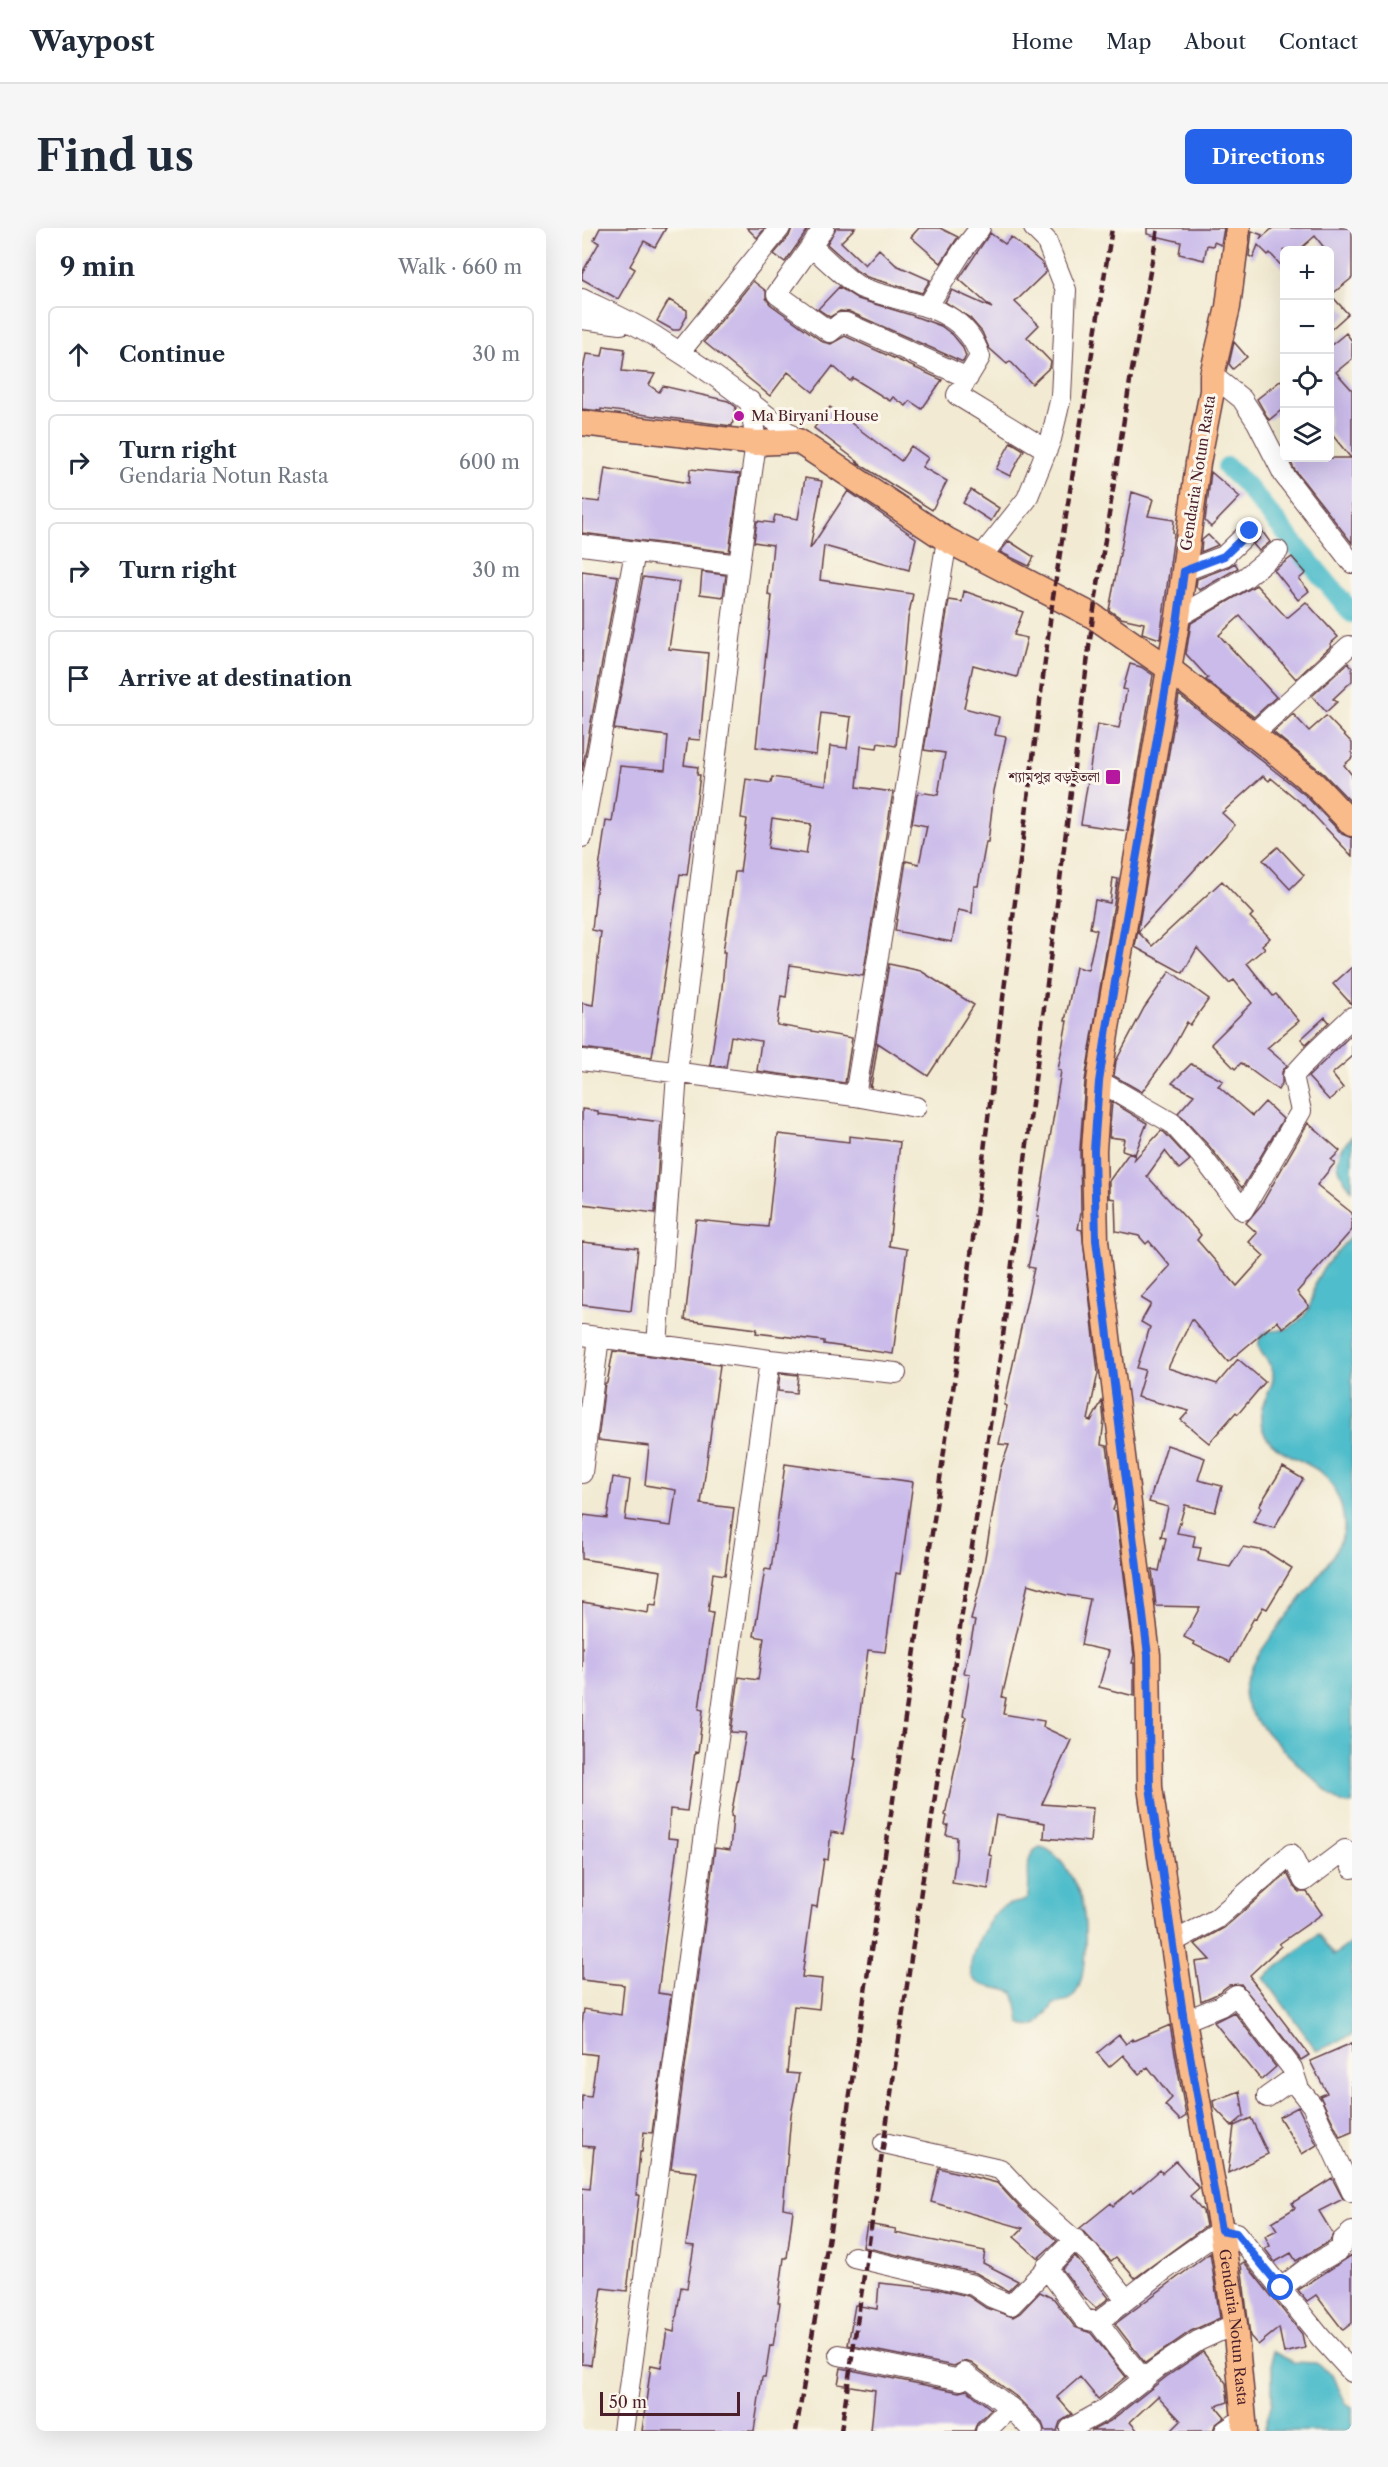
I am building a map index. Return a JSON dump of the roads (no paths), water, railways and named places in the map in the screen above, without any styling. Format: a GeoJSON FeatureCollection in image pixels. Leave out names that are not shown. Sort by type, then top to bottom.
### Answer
{"type":"FeatureCollection","features":[{"type":"Feature","properties":{"kind":"main road","name":"Gendaria Notun Rasta"},"geometry":{"type":"LineString","coordinates":[[1238,228],[1228,307],[1212,375],[1212,391],[1198,463],[1178,617],[1099,1082],[1094,1150],[1096,1240],[1148,1655],[1150,1787],[1184,2021],[1235,2324],[1238,2427]]}},
{"type":"Feature","properties":{"kind":"main road"},"geometry":{"type":"LineString","coordinates":[[582,423],[756,443],[798,441],[947,540],[1093,616],[1168,668],[1253,734],[1315,785],[1352,824]]}},
{"type":"Feature","properties":{"kind":"street"},"geometry":{"type":"LineString","coordinates":[[680,352],[780,228]]}},
{"type":"Feature","properties":{"kind":"street"},"geometry":{"type":"LineString","coordinates":[[824,228],[777,294],[830,332],[841,323],[846,324],[968,378]]}},
{"type":"Feature","properties":{"kind":"street"},"geometry":{"type":"LineString","coordinates":[[927,307],[963,250],[980,228]]}},
{"type":"Feature","properties":{"kind":"street"},"geometry":{"type":"LineString","coordinates":[[980,558],[1027,499],[1047,450],[1061,397],[1066,290],[1046,240],[1034,228]]}},
{"type":"Feature","properties":{"kind":"street"},"geometry":{"type":"LineString","coordinates":[[811,246],[859,287],[927,307],[955,320],[975,341],[980,357],[957,395],[1047,450]]}},
{"type":"Feature","properties":{"kind":"street"},"geometry":{"type":"LineString","coordinates":[[582,299],[634,325],[680,352],[750,400],[798,441]]}},
{"type":"Feature","properties":{"kind":"street"},"geometry":{"type":"LineString","coordinates":[[582,319],[634,325]]}},
{"type":"Feature","properties":{"kind":"street"},"geometry":{"type":"LineString","coordinates":[[1212,375],[1242,399],[1257,422],[1284,475],[1352,563]]}},
{"type":"Feature","properties":{"kind":"street"},"geometry":{"type":"LineString","coordinates":[[657,1345],[677,1074],[756,443],[750,400]]}},
{"type":"Feature","properties":{"kind":"street"},"geometry":{"type":"LineString","coordinates":[[1184,571],[1224,556],[1250,531]]}},
{"type":"Feature","properties":{"kind":"street"},"geometry":{"type":"LineString","coordinates":[[855,1096],[947,540]]}},
{"type":"Feature","properties":{"kind":"street"},"geometry":{"type":"LineString","coordinates":[[582,545],[739,565]]}},
{"type":"Feature","properties":{"kind":"street"},"geometry":{"type":"LineString","coordinates":[[1178,617],[1245,578],[1278,551]]}},
{"type":"Feature","properties":{"kind":"street"},"geometry":{"type":"LineString","coordinates":[[582,837],[635,552]]}},
{"type":"Feature","properties":{"kind":"street"},"geometry":{"type":"LineString","coordinates":[[1253,734],[1349,646]]}},
{"type":"Feature","properties":{"kind":"street"},"geometry":{"type":"LineString","coordinates":[[1099,1082],[1172,1123],[1200,1154],[1243,1210],[1301,1111],[1293,1076],[1352,1017]]}},
{"type":"Feature","properties":{"kind":"street"},"geometry":{"type":"LineString","coordinates":[[582,1060],[855,1096],[916,1107]]}},
{"type":"Feature","properties":{"kind":"street"},"geometry":{"type":"LineString","coordinates":[[582,1473],[591,1336],[770,1360],[896,1373]]}},
{"type":"Feature","properties":{"kind":"street"},"geometry":{"type":"LineString","coordinates":[[623,2431],[770,1360]]}},
{"type":"Feature","properties":{"kind":"street"},"geometry":{"type":"LineString","coordinates":[[1173,1942],[1216,1919],[1291,1854],[1304,1881],[1345,1850],[1352,1868]]}},
{"type":"Feature","properties":{"kind":"street"},"geometry":{"type":"LineString","coordinates":[[1184,2021],[1221,2006],[1236,1995],[1292,2068],[1299,2089],[1312,2105],[1352,2192]]}},
{"type":"Feature","properties":{"kind":"street"},"geometry":{"type":"LineString","coordinates":[[1267,2097],[1295,2077]]}},
{"type":"Feature","properties":{"kind":"street"},"geometry":{"type":"LineString","coordinates":[[884,2143],[1000,2169],[1037,2207],[1075,2239],[1126,2299]]}},
{"type":"Feature","properties":{"kind":"street"},"geometry":{"type":"LineString","coordinates":[[1098,2322],[1221,2230],[1236,2233],[1321,2338],[1352,2372]]}},
{"type":"Feature","properties":{"kind":"street"},"geometry":{"type":"LineString","coordinates":[[1281,2288],[1306,2269],[1339,2250],[1342,2241],[1352,2232]]}},
{"type":"Feature","properties":{"kind":"street"},"geometry":{"type":"LineString","coordinates":[[854,2257],[973,2285],[991,2297],[1011,2305],[1075,2239]]}},
{"type":"Feature","properties":{"kind":"street"},"geometry":{"type":"LineString","coordinates":[[1046,2267],[1084,2319],[1098,2322],[1144,2380]]}},
{"type":"Feature","properties":{"kind":"street"},"geometry":{"type":"LineString","coordinates":[[1070,2430],[1103,2411],[1198,2342],[1235,2324]]}},
{"type":"Feature","properties":{"kind":"street"},"geometry":{"type":"LineString","coordinates":[[839,2355],[961,2380],[964,2373],[1010,2407],[1033,2431]]}},
{"type":"Feature","properties":{"kind":"street"},"geometry":{"type":"LineString","coordinates":[[987,2431],[1010,2407]]}},
{"type":"Feature","properties":{"kind":"water"},"geometry":{"type":"Polygon","coordinates":[[[1352,1136],[1352,1190],[1342,1176],[1338,1163],[1341,1151],[1352,1136]]]}},
{"type":"Feature","properties":{"kind":"water"},"geometry":{"type":"Polygon","coordinates":[[[1352,1235],[1352,1804],[1341,1803],[1329,1793],[1260,1725],[1246,1703],[1245,1686],[1266,1644],[1334,1553],[1343,1534],[1344,1526],[1340,1502],[1327,1478],[1317,1469],[1281,1451],[1267,1438],[1263,1430],[1261,1413],[1273,1380],[1273,1373],[1261,1351],[1259,1341],[1266,1332],[1288,1328],[1304,1316],[1311,1304],[1316,1282],[1323,1269],[1352,1235]]]}},
{"type":"Feature","properties":{"kind":"water"},"geometry":{"type":"Polygon","coordinates":[[[1040,1847],[1047,1849],[1060,1860],[1075,1885],[1083,1909],[1085,1949],[1082,1976],[1074,1995],[1068,2000],[1054,2004],[1038,2024],[1029,2027],[1020,2023],[1013,1993],[977,1982],[972,1976],[971,1967],[977,1944],[995,1914],[1004,1906],[1027,1899],[1030,1857],[1040,1847]]]}},
{"type":"Feature","properties":{"kind":"water"},"geometry":{"type":"Polygon","coordinates":[[[1318,1934],[1334,1955],[1352,1942],[1352,2035],[1317,2051],[1264,1978],[1318,1934]]]}},
{"type":"Feature","properties":{"kind":"water"},"geometry":{"type":"Polygon","coordinates":[[[1272,2351],[1293,2362],[1316,2363],[1333,2375],[1346,2404],[1352,2408],[1352,2429],[1348,2431],[1264,2431],[1272,2402],[1272,2351]]]}},
{"type":"Feature","properties":{"kind":"waterway"},"geometry":{"type":"LineString","coordinates":[[1227,467],[1244,483],[1352,613]]}},
{"type":"Feature","properties":{"kind":"railway"},"geometry":{"type":"LineString","coordinates":[[796,2431],[831,2224],[961,1335],[1053,597],[1112,228]]}},
{"type":"Feature","properties":{"kind":"railway"},"geometry":{"type":"LineString","coordinates":[[841,2431],[1002,1344],[1093,616],[1130,381],[1158,228]]}},
{"type":"Feature","properties":{"kind":"place","name":"Ma Biryani House"},"geometry":{"type":"Point","coordinates":[739,416]}},
{"type":"Feature","properties":{"kind":"place","name":"শ্যামপুর বড়ইতলা"},"geometry":{"type":"Point","coordinates":[1113,777]}}]}
